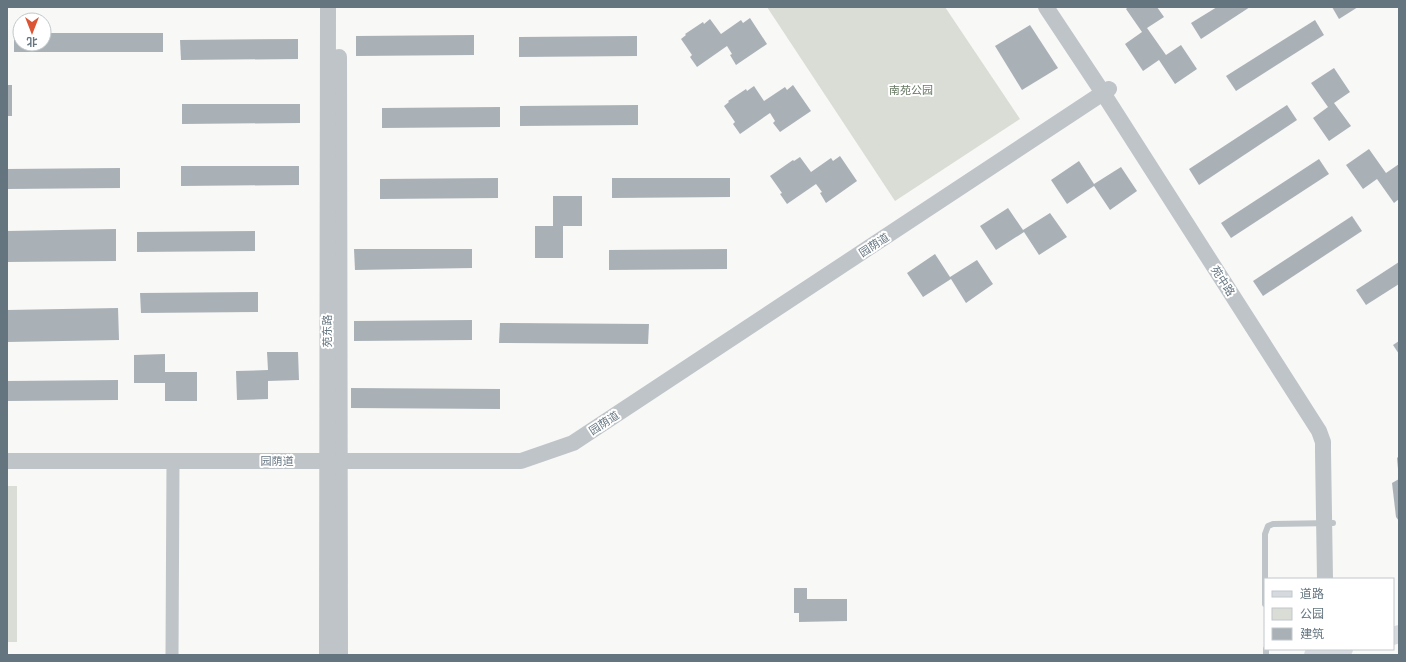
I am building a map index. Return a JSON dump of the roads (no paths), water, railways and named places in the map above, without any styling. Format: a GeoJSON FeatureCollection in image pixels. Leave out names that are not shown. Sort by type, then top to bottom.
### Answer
{"type":"FeatureCollection","features":[{"type":"Feature","properties":{"kind":"street","name":"苑东路"},"geometry":{"type":"LineString","coordinates":[[328,7],[333,461],[340,655]]}},
{"type":"Feature","properties":{"kind":"street","name":"苑东路"},"geometry":{"type":"LineString","coordinates":[[327,655],[333,461],[339,7]]}},
{"type":"Feature","properties":{"kind":"street","name":"苑中路"},"geometry":{"type":"LineString","coordinates":[[1046,7],[1106,91]]}},
{"type":"Feature","properties":{"kind":"street","name":"苑中路"},"geometry":{"type":"LineString","coordinates":[[1055,7],[1319,431],[1323,452],[1333,578]]}},
{"type":"Feature","properties":{"kind":"street","name":"园荫道"},"geometry":{"type":"LineString","coordinates":[[7,461],[521,461],[573,443],[1106,91]]}},
{"type":"Feature","properties":{"kind":"street"},"geometry":{"type":"LineString","coordinates":[[172,462],[172,655]]}},
{"type":"Feature","properties":{"kind":"street","name":"苑中路"},"geometry":{"type":"LineString","coordinates":[[1325,578],[1328,523]]}},
{"type":"Feature","properties":{"kind":"lane"},"geometry":{"type":"LineString","coordinates":[[1265,578],[1264,534],[1268,526],[1273,524],[1328,523]]}},
{"type":"Feature","properties":{"kind":"park label","name":"南苑公园"},"geometry":{"type":"Point","coordinates":[911,90]}}]}
